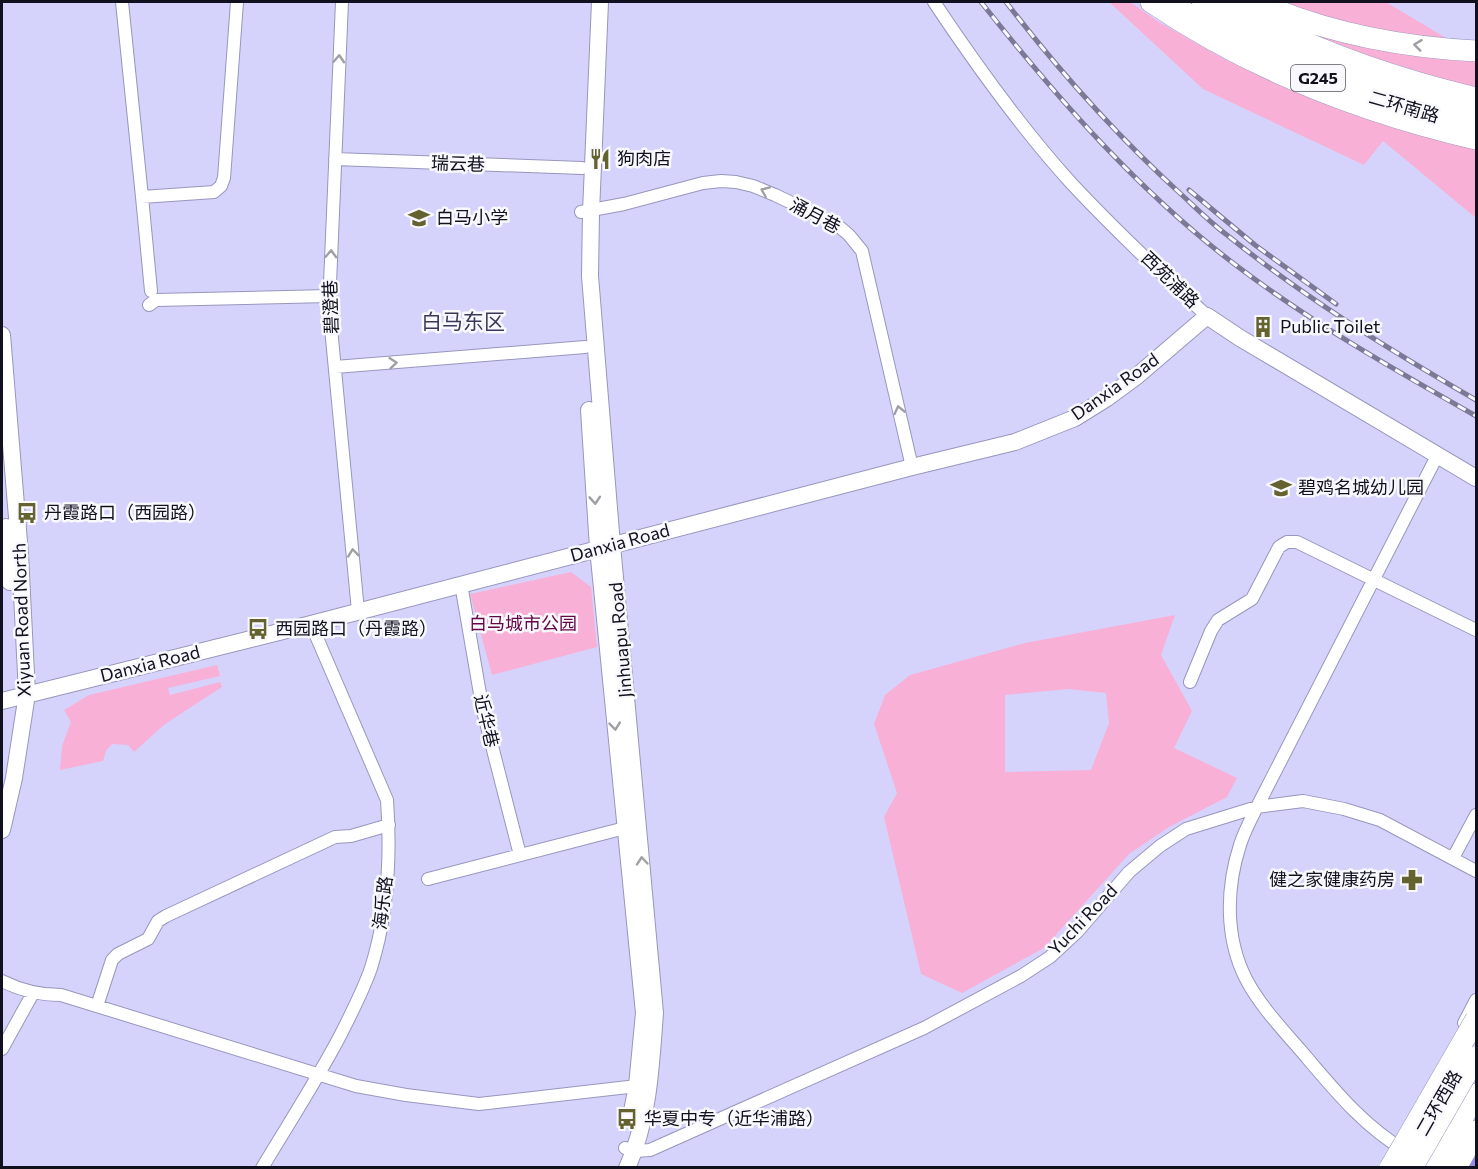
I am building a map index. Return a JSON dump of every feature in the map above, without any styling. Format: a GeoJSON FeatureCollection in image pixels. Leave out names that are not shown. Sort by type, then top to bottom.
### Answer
{"type":"FeatureCollection","features":[{"type":"Feature","properties":{"kind":"highway"},"geometry":{"type":"LineString","coordinates":[[1151,2],[1197,31],[1302,88],[1408,132],[1476,153]]}},
{"type":"Feature","properties":{"kind":"highway"},"geometry":{"type":"LineString","coordinates":[[1224,2],[1273,28],[1343,58],[1414,82],[1476,98]]}},
{"type":"Feature","properties":{"kind":"highway"},"geometry":{"type":"LineString","coordinates":[[1257,2],[1313,23],[1367,37],[1476,51]]}},
{"type":"Feature","properties":{"kind":"highway"},"geometry":{"type":"LineString","coordinates":[[1273,72],[1357,105],[1413,123],[1476,139]]}},
{"type":"Feature","properties":{"kind":"highway"},"geometry":{"type":"LineString","coordinates":[[1390,1167],[1476,1019]]}},
{"type":"Feature","properties":{"kind":"highway"},"geometry":{"type":"LineString","coordinates":[[1404,1157],[1476,1057]]}},
{"type":"Feature","properties":{"kind":"highway"},"geometry":{"type":"LineString","coordinates":[[1433,1167],[1476,1094]]}},
{"type":"Feature","properties":{"kind":"highway"},"geometry":{"type":"LineString","coordinates":[[1456,1167],[1476,1131]]}},
{"type":"Feature","properties":{"kind":"main road","name":"二环南路"},"geometry":{"type":"LineString","coordinates":[[1172,2],[1244,44],[1305,73],[1388,103],[1476,126]]}},
{"type":"Feature","properties":{"kind":"main road","name":"二环南路"},"geometry":{"type":"LineString","coordinates":[[1201,2],[1311,59],[1393,88],[1476,110]]}},
{"type":"Feature","properties":{"kind":"main road","name":"二环西路"},"geometry":{"type":"LineString","coordinates":[[1404,1157],[1476,1038]]}},
{"type":"Feature","properties":{"kind":"main road","name":"二环西路"},"geometry":{"type":"LineString","coordinates":[[1445,1167],[1476,1113]]}},
{"type":"Feature","properties":{"kind":"street"},"geometry":{"type":"LineString","coordinates":[[122,2],[151,291]]}},
{"type":"Feature","properties":{"kind":"street"},"geometry":{"type":"LineString","coordinates":[[142,197],[214,192],[221,186],[224,178],[237,2]]}},
{"type":"Feature","properties":{"kind":"street","name":"碧澄巷"},"geometry":{"type":"LineString","coordinates":[[342,2],[329,296],[358,611]]}},
{"type":"Feature","properties":{"kind":"street","name":"Jinhuapu Road"},"geometry":{"type":"LineString","coordinates":[[589,2],[582,168],[605,547],[626,828],[644,1013],[627,1167]]}},
{"type":"Feature","properties":{"kind":"street","name":"Jinhuapu Road"},"geometry":{"type":"LineString","coordinates":[[600,2],[580,277],[605,547],[655,1013],[650,1085],[630,1150],[616,1167]]}},
{"type":"Feature","properties":{"kind":"street","name":"西苑浦路"},"geometry":{"type":"LineString","coordinates":[[934,2],[1009,108],[1072,183],[1207,316],[1240,338],[1476,478]]}},
{"type":"Feature","properties":{"kind":"street","name":"瑞云巷"},"geometry":{"type":"LineString","coordinates":[[335,159],[582,168]]}},
{"type":"Feature","properties":{"kind":"street","name":"涌月巷"},"geometry":{"type":"LineString","coordinates":[[586,212],[703,183],[721,181],[753,186],[836,224],[862,251],[912,467]]}},
{"type":"Feature","properties":{"kind":"street"},"geometry":{"type":"LineString","coordinates":[[149,305],[156,300],[329,296]]}},
{"type":"Feature","properties":{"kind":"street","name":"Danxia Road"},"geometry":{"type":"LineString","coordinates":[[15,697],[311,624],[1015,442],[1075,418],[1137,376],[1207,316]]}},
{"type":"Feature","properties":{"kind":"street","name":"Xiyuan Road North"},"geometry":{"type":"LineString","coordinates":[[2,335],[20,554],[15,697],[2,788]]}},
{"type":"Feature","properties":{"kind":"street"},"geometry":{"type":"LineString","coordinates":[[335,367],[585,347]]}},
{"type":"Feature","properties":{"kind":"street"},"geometry":{"type":"LineString","coordinates":[[1433,1167],[1404,1157],[1347,1105],[1264,1007],[1246,979],[1232,935],[1230,885],[1240,843],[1257,807],[1437,456]]}},
{"type":"Feature","properties":{"kind":"street","name":"Xiyuan Road North"},"geometry":{"type":"LineString","coordinates":[[2,465],[20,748],[2,830]]}},
{"type":"Feature","properties":{"kind":"street"},"geometry":{"type":"LineString","coordinates":[[1190,682],[1211,631],[1218,620],[1252,599],[1279,548],[1287,542],[1297,542],[1476,630]]}},
{"type":"Feature","properties":{"kind":"street","name":"近华巷"},"geometry":{"type":"LineString","coordinates":[[461,584],[483,711],[520,855]]}},
{"type":"Feature","properties":{"kind":"street","name":"海乐路"},"geometry":{"type":"LineString","coordinates":[[262,1167],[320,1074],[358,1000],[371,968],[381,931],[385,901],[389,825],[387,800],[311,624]]}},
{"type":"Feature","properties":{"kind":"street","name":"Yuchi Road"},"geometry":{"type":"LineString","coordinates":[[630,1150],[650,1150],[924,1028],[1021,976],[1050,957],[1077,931],[1129,872],[1160,846],[1186,829],[1257,807],[1304,801],[1344,808],[1380,820],[1476,871]]}},
{"type":"Feature","properties":{"kind":"street"},"geometry":{"type":"LineString","coordinates":[[1453,858],[1476,815]]}},
{"type":"Feature","properties":{"kind":"street"},"geometry":{"type":"LineString","coordinates":[[97,1006],[112,960],[118,954],[148,939],[158,921],[166,916],[335,837],[351,836],[389,825]]}},
{"type":"Feature","properties":{"kind":"street"},"geometry":{"type":"LineString","coordinates":[[428,879],[626,828]]}},
{"type":"Feature","properties":{"kind":"street"},"geometry":{"type":"LineString","coordinates":[[2,981],[23,991],[61,994],[356,1086],[406,1095],[479,1104],[637,1086]]}},
{"type":"Feature","properties":{"kind":"street"},"geometry":{"type":"LineString","coordinates":[[2,1049],[33,993]]}},
{"type":"Feature","properties":{"kind":"street"},"geometry":{"type":"LineString","coordinates":[[1379,1167],[1404,1157],[1476,1000]]}},
{"type":"Feature","properties":{"kind":"green space"},"geometry":{"type":"Polygon","coordinates":[[[1109,2],[1130,2],[1159,22],[1226,60],[1289,88],[1476,146],[1476,218],[1383,141],[1364,165],[1203,89],[1109,2]]]}},
{"type":"Feature","properties":{"kind":"green space"},"geometry":{"type":"Polygon","coordinates":[[[1249,2],[1386,2],[1456,44],[1476,44],[1476,87],[1417,73],[1359,54],[1302,31],[1249,2]]]}},
{"type":"Feature","properties":{"kind":"green space","name":"白马城市公园"},"geometry":{"type":"Polygon","coordinates":[[[571,572],[591,587],[597,647],[492,675],[470,594],[571,572]]]}},
{"type":"Feature","properties":{"kind":"green space"},"geometry":{"type":"Polygon","coordinates":[[[1175,615],[1161,655],[1192,711],[1174,748],[1237,778],[1227,797],[1169,827],[1129,854],[1044,948],[962,993],[921,974],[884,817],[897,793],[874,724],[885,695],[910,675],[1025,643],[1175,615]],[[1068,689],[1005,695],[1005,772],[1091,770],[1109,723],[1106,693],[1068,689]]]}},
{"type":"Feature","properties":{"kind":"green space"},"geometry":{"type":"Polygon","coordinates":[[[217,665],[220,676],[168,688],[170,695],[220,682],[222,687],[165,724],[134,752],[128,745],[112,744],[106,751],[103,761],[60,770],[62,746],[71,722],[64,710],[89,695],[217,665]]]}},
{"type":"Feature","properties":{"kind":"railway"},"geometry":{"type":"LineString","coordinates":[[981,2],[1039,73],[1101,142],[1166,207],[1201,237],[1265,287],[1324,326],[1476,416]]}},
{"type":"Feature","properties":{"kind":"railway"},"geometry":{"type":"LineString","coordinates":[[1006,2],[1068,78],[1112,127],[1215,226],[1317,302],[1476,400]]}},
{"type":"Feature","properties":{"kind":"railway"},"geometry":{"type":"LineString","coordinates":[[1189,190],[1255,245],[1336,304]]}},
{"type":"Feature","properties":{"kind":"place","name":"狗肉店"},"geometry":{"type":"Point","coordinates":[600,159]}},
{"type":"Feature","properties":{"kind":"place","name":"白马小学"},"geometry":{"type":"Point","coordinates":[419,218]}},
{"type":"Feature","properties":{"kind":"place","name":"Public Toilet"},"geometry":{"type":"Point","coordinates":[1263,327]}},
{"type":"Feature","properties":{"kind":"place","name":"碧鸡名城幼儿园"},"geometry":{"type":"Point","coordinates":[1281,488]}},
{"type":"Feature","properties":{"kind":"place","name":"丹霞路口（西园路）"},"geometry":{"type":"Point","coordinates":[27,513]}},
{"type":"Feature","properties":{"kind":"place","name":"西园路口（丹霞路）"},"geometry":{"type":"Point","coordinates":[258,629]}},
{"type":"Feature","properties":{"kind":"place","name":"健之家健康药房"},"geometry":{"type":"Point","coordinates":[1412,880]}},
{"type":"Feature","properties":{"kind":"place","name":"华夏中专（近华浦路）"},"geometry":{"type":"Point","coordinates":[627,1119]}},
{"type":"Feature","properties":{"kind":"district","name":"白马东区"},"geometry":{"type":"Point","coordinates":[463,322]}}]}
